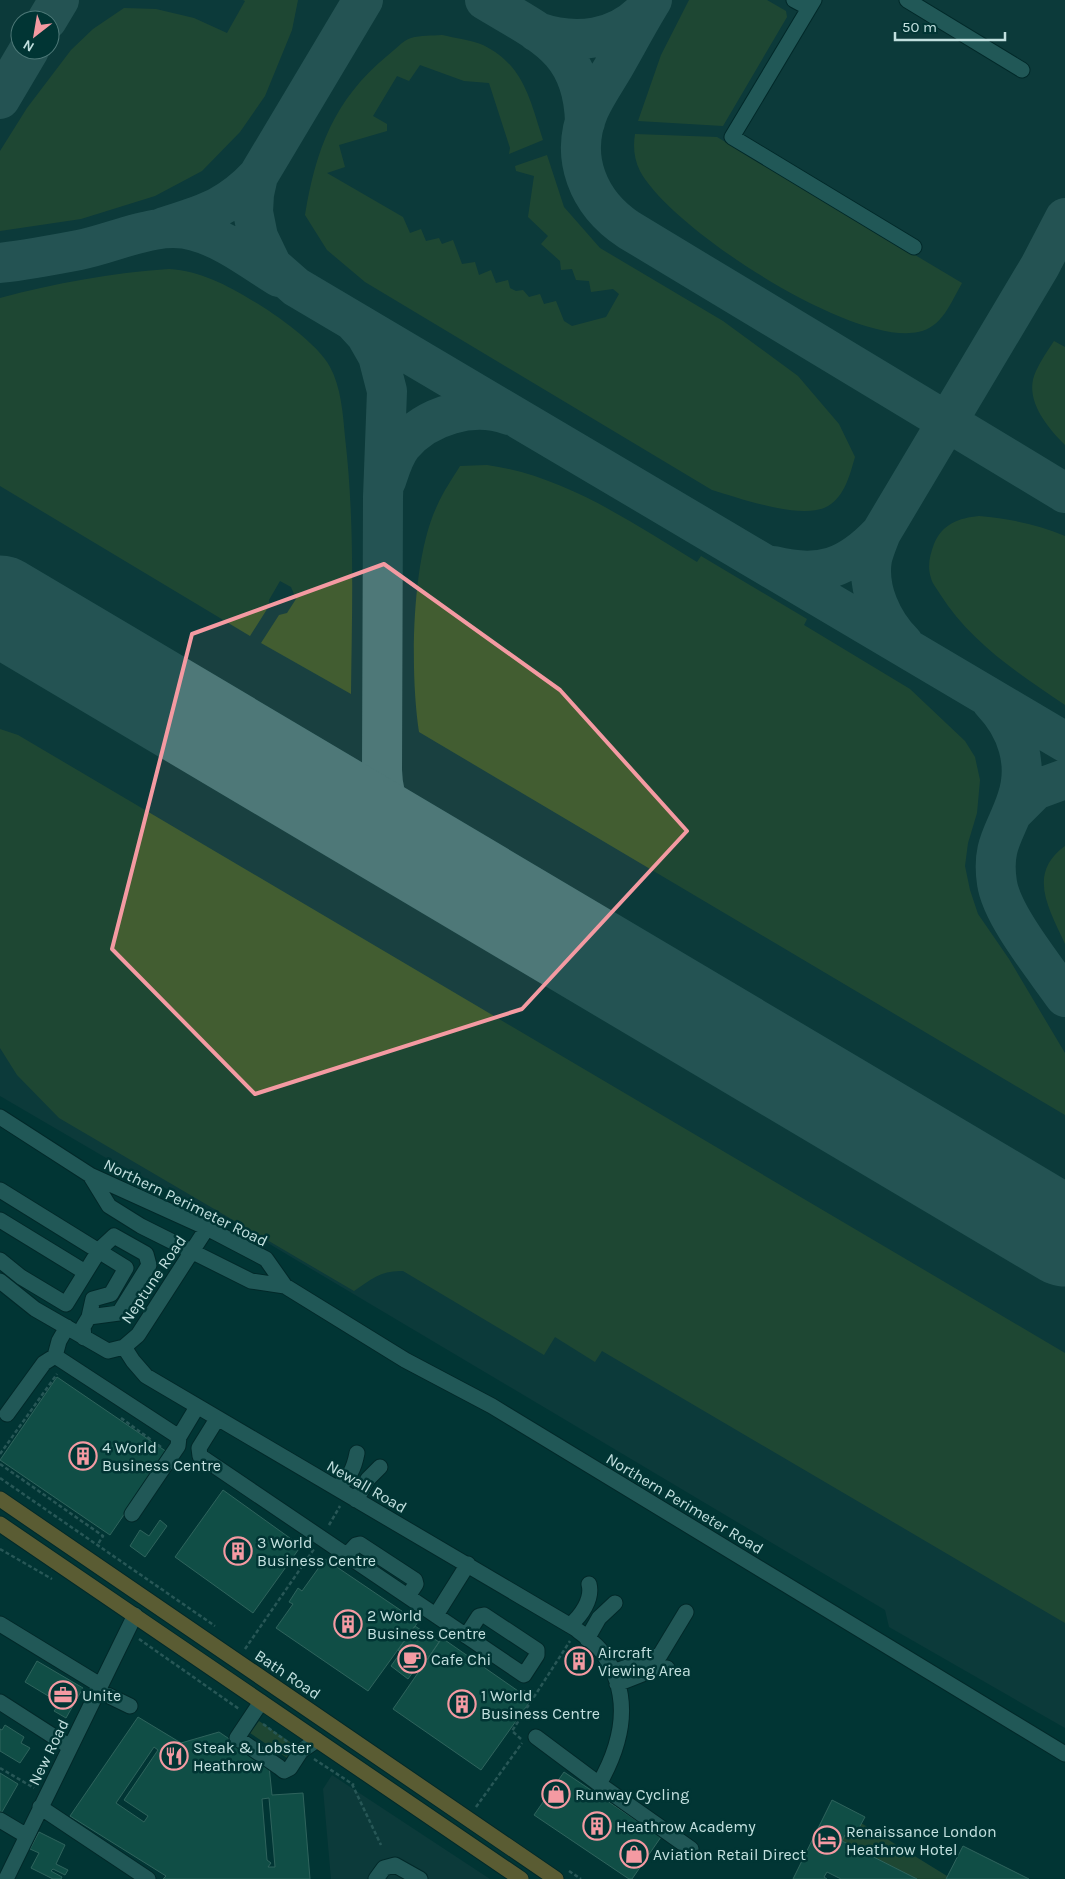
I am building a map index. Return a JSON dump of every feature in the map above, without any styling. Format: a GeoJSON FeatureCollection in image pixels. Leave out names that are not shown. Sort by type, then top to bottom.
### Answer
{"type":"FeatureCollection","features":[{"type":"Feature","properties":{"kind":"highway","name":"Bath Road"},"geometry":{"type":"LineString","coordinates":[[0,1499],[556,1879]]}},
{"type":"Feature","properties":{"kind":"highway"},"geometry":{"type":"LineString","coordinates":[[0,1524],[317,1740],[513,1877]]}},
{"type":"Feature","properties":{"kind":"street"},"geometry":{"type":"LineString","coordinates":[[794,0],[811,4],[732,137],[914,247]]}},
{"type":"Feature","properties":{"kind":"street"},"geometry":{"type":"LineString","coordinates":[[907,0],[1022,70]]}},
{"type":"Feature","properties":{"kind":"street","name":"Northern Perimeter Road"},"geometry":{"type":"LineString","coordinates":[[0,1117],[90,1175],[207,1228],[266,1259],[285,1286],[405,1360],[501,1412],[1065,1754]]}},
{"type":"Feature","properties":{"kind":"street","name":"Northern Perimeter Road"},"geometry":{"type":"LineString","coordinates":[[90,1175],[109,1206],[141,1226],[251,1281],[285,1286]]}},
{"type":"Feature","properties":{"kind":"street"},"geometry":{"type":"LineString","coordinates":[[0,1190],[104,1245],[126,1268],[112,1294],[93,1299],[89,1317],[83,1327],[84,1338]]}},
{"type":"Feature","properties":{"kind":"street"},"geometry":{"type":"LineString","coordinates":[[0,1220],[85,1272]]}},
{"type":"Feature","properties":{"kind":"street","name":"Neptune Road"},"geometry":{"type":"LineString","coordinates":[[124,1347],[138,1335],[207,1228]]}},
{"type":"Feature","properties":{"kind":"street"},"geometry":{"type":"LineString","coordinates":[[0,1260],[20,1277],[66,1304],[104,1245],[114,1236],[146,1254],[149,1265],[119,1313],[89,1317]]}},
{"type":"Feature","properties":{"kind":"street"},"geometry":{"type":"LineString","coordinates":[[0,1281],[35,1309],[108,1351],[124,1347]]}},
{"type":"Feature","properties":{"kind":"street"},"geometry":{"type":"LineString","coordinates":[[7,1414],[44,1363],[55,1356],[59,1341],[67,1327]]}},
{"type":"Feature","properties":{"kind":"street","name":"Newall Road"},"geometry":{"type":"LineString","coordinates":[[124,1347],[146,1376],[196,1407],[468,1564],[578,1631],[601,1651],[615,1678],[621,1729],[612,1762],[599,1784]]}},
{"type":"Feature","properties":{"kind":"street"},"geometry":{"type":"LineString","coordinates":[[55,1356],[179,1437]]}},
{"type":"Feature","properties":{"kind":"street"},"geometry":{"type":"LineString","coordinates":[[132,1514],[178,1446],[179,1437],[196,1407]]}},
{"type":"Feature","properties":{"kind":"street"},"geometry":{"type":"LineString","coordinates":[[217,1419],[199,1448],[200,1456],[320,1539],[524,1675],[538,1655],[537,1650],[484,1615],[479,1616],[466,1636]]}},
{"type":"Feature","properties":{"kind":"street"},"geometry":{"type":"LineString","coordinates":[[346,1494],[347,1481],[355,1465],[357,1453]]}},
{"type":"Feature","properties":{"kind":"street"},"geometry":{"type":"LineString","coordinates":[[346,1494],[368,1479],[380,1467]]}},
{"type":"Feature","properties":{"kind":"street"},"geometry":{"type":"LineString","coordinates":[[436,1615],[468,1564]]}},
{"type":"Feature","properties":{"kind":"street"},"geometry":{"type":"LineString","coordinates":[[578,1631],[579,1618],[588,1600],[589,1584]]}},
{"type":"Feature","properties":{"kind":"street"},"geometry":{"type":"LineString","coordinates":[[578,1631],[599,1618],[615,1603]]}},
{"type":"Feature","properties":{"kind":"street"},"geometry":{"type":"LineString","coordinates":[[615,1678],[660,1655],[686,1612]]}},
{"type":"Feature","properties":{"kind":"street","name":"New Road"},"geometry":{"type":"LineString","coordinates":[[6,1879],[134,1615]]}},
{"type":"Feature","properties":{"kind":"street"},"geometry":{"type":"LineString","coordinates":[[0,1624],[130,1706]]}},
{"type":"Feature","properties":{"kind":"street"},"geometry":{"type":"LineString","coordinates":[[615,1678],[667,1668]]}},
{"type":"Feature","properties":{"kind":"street"},"geometry":{"type":"LineString","coordinates":[[0,1702],[70,1747]]}},
{"type":"Feature","properties":{"kind":"street"},"geometry":{"type":"LineString","coordinates":[[261,1702],[237,1738],[284,1771],[290,1768],[301,1751],[317,1740]]}},
{"type":"Feature","properties":{"kind":"street"},"geometry":{"type":"LineString","coordinates":[[536,1737],[691,1849]]}},
{"type":"Feature","properties":{"kind":"street"},"geometry":{"type":"LineString","coordinates":[[43,1801],[148,1879]]}},
{"type":"Feature","properties":{"kind":"street"},"geometry":{"type":"LineString","coordinates":[[0,1820],[27,1836]]}},
{"type":"Feature","properties":{"kind":"street"},"geometry":{"type":"LineString","coordinates":[[376,1879],[384,1868],[395,1865],[400,1866],[420,1879]]}},
{"type":"Feature","properties":{"kind":"path"},"geometry":{"type":"LineString","coordinates":[[0,1454],[56,1374],[64,1379]]}},
{"type":"Feature","properties":{"kind":"path"},"geometry":{"type":"LineString","coordinates":[[120,1418],[173,1454]]}},
{"type":"Feature","properties":{"kind":"path"},"geometry":{"type":"LineString","coordinates":[[0,1464],[103,1536],[98,1544]]}},
{"type":"Feature","properties":{"kind":"path"},"geometry":{"type":"LineString","coordinates":[[245,1649],[320,1539],[346,1494]]}},
{"type":"Feature","properties":{"kind":"path"},"geometry":{"type":"LineString","coordinates":[[0,1549],[57,1582]]}},
{"type":"Feature","properties":{"kind":"path"},"geometry":{"type":"LineString","coordinates":[[475,1808],[524,1741],[512,1731],[578,1631]]}},
{"type":"Feature","properties":{"kind":"path"},"geometry":{"type":"LineString","coordinates":[[0,1768],[43,1801]]}},
{"type":"Feature","properties":{"kind":"path"},"geometry":{"type":"LineString","coordinates":[[352,1784],[381,1845]]}},
{"type":"Feature","properties":{"kind":"highlighted area"},"geometry":{"type":"Polygon","coordinates":[[[384,564],[560,690],[687,831],[522,1009],[255,1094],[112,949],[192,634],[384,564]]]}},
{"type":"Feature","properties":{"kind":"shaded area"},"geometry":{"type":"Polygon","coordinates":[[[0,0],[1065,0],[1065,1728],[889,1627],[885,1610],[229,1220],[113,1162],[0,1096],[0,0]]]}},
{"type":"Feature","properties":{"kind":"shaded area"},"geometry":{"type":"Polygon","coordinates":[[[332,1775],[490,1879],[331,1879],[323,1789],[332,1775]]]}},
{"type":"Feature","properties":{"kind":"green space"},"geometry":{"type":"Polygon","coordinates":[[[243,0],[298,0],[292,30],[265,96],[240,132],[202,171],[155,196],[81,219],[0,231],[0,151],[27,108],[71,50],[93,29],[124,8],[156,9],[194,18],[227,33],[245,1],[243,0]]]}},
{"type":"Feature","properties":{"kind":"green space"},"geometry":{"type":"Polygon","coordinates":[[[689,0],[767,0],[786,11],[787,17],[723,126],[638,121],[661,55],[689,0]]]}},
{"type":"Feature","properties":{"kind":"green space"},"geometry":{"type":"Polygon","coordinates":[[[442,35],[483,45],[497,53],[508,63],[524,85],[543,140],[509,154],[510,148],[489,83],[464,81],[420,65],[409,81],[397,76],[373,116],[387,124],[387,131],[339,145],[345,167],[327,173],[403,217],[410,233],[421,229],[426,241],[439,238],[442,244],[453,240],[462,264],[475,262],[479,275],[491,270],[496,283],[508,280],[510,288],[516,291],[523,290],[529,297],[540,294],[544,304],[556,301],[564,321],[572,326],[606,317],[619,294],[613,289],[591,292],[589,281],[576,280],[572,269],[561,270],[560,261],[541,244],[548,236],[528,217],[534,176],[516,171],[515,166],[547,155],[564,207],[600,248],[723,321],[798,376],[839,424],[855,457],[843,491],[834,502],[817,510],[787,510],[754,503],[712,490],[365,282],[327,250],[305,215],[315,168],[330,127],[353,90],[402,43],[415,37],[442,35]]]}},
{"type":"Feature","properties":{"kind":"green space"},"geometry":{"type":"Polygon","coordinates":[[[635,134],[717,137],[962,283],[940,320],[926,330],[918,332],[888,331],[851,321],[809,303],[724,251],[687,223],[658,195],[640,171],[636,162],[634,153],[635,134]]]}},
{"type":"Feature","properties":{"kind":"green space"},"geometry":{"type":"Polygon","coordinates":[[[169,269],[192,273],[213,280],[262,306],[284,321],[316,349],[334,375],[342,410],[350,501],[352,566],[351,694],[261,643],[279,615],[287,613],[296,599],[291,587],[280,581],[269,600],[269,606],[250,636],[0,486],[0,298],[84,279],[169,269]]]}},
{"type":"Feature","properties":{"kind":"green space"},"geometry":{"type":"Polygon","coordinates":[[[1054,341],[1065,347],[1065,445],[1038,411],[1032,391],[1036,371],[1054,341]]]}},
{"type":"Feature","properties":{"kind":"green space"},"geometry":{"type":"Polygon","coordinates":[[[487,465],[543,479],[570,490],[622,517],[697,562],[701,556],[807,619],[804,625],[910,689],[965,741],[975,757],[980,780],[977,813],[968,843],[965,866],[970,890],[978,914],[1009,959],[1065,1053],[1065,1115],[419,732],[414,679],[415,617],[422,556],[428,529],[439,501],[460,466],[487,465]]]}},
{"type":"Feature","properties":{"kind":"green space"},"geometry":{"type":"Polygon","coordinates":[[[979,516],[1023,523],[1065,536],[1065,705],[996,656],[952,611],[932,582],[929,569],[937,537],[946,527],[958,520],[979,516]]]}},
{"type":"Feature","properties":{"kind":"green space"},"geometry":{"type":"Polygon","coordinates":[[[0,729],[18,735],[1065,1353],[1065,1623],[602,1351],[595,1362],[555,1337],[544,1355],[403,1271],[383,1274],[371,1279],[354,1291],[59,1118],[17,1075],[0,1048],[0,729]]]}},
{"type":"Feature","properties":{"kind":"green space"},"geometry":{"type":"Polygon","coordinates":[[[1065,846],[1065,944],[1048,905],[1044,880],[1046,868],[1053,857],[1065,846]]]}},
{"type":"Feature","properties":{"kind":"green space"},"geometry":{"type":"Polygon","coordinates":[[[259,1721],[299,1748],[290,1760],[250,1733],[259,1721]]]}},
{"type":"Feature","properties":{"kind":"green space"},"geometry":{"type":"Polygon","coordinates":[[[861,1823],[947,1876],[946,1879],[917,1879],[842,1841],[845,1835],[853,1839],[861,1823]]]}},
{"type":"Feature","properties":{"kind":"building","name":"4 World Business Centre"},"geometry":{"type":"Polygon","coordinates":[[[57,1377],[167,1452],[110,1535],[0,1460],[57,1377]]]}},
{"type":"Feature","properties":{"kind":"building","name":"3 World Business Centre"},"geometry":{"type":"Polygon","coordinates":[[[223,1490],[301,1546],[253,1613],[175,1557],[223,1490]]]}},
{"type":"Feature","properties":{"kind":"building"},"geometry":{"type":"Polygon","coordinates":[[[160,1520],[167,1526],[145,1557],[130,1546],[140,1530],[149,1536],[160,1520]]]}},
{"type":"Feature","properties":{"kind":"building","name":"2 World Business Centre"},"geometry":{"type":"Polygon","coordinates":[[[325,1559],[418,1622],[368,1691],[276,1628],[293,1604],[289,1602],[298,1588],[302,1591],[325,1559]]]}},
{"type":"Feature","properties":{"kind":"building","name":"Cafe Chi"},"geometry":{"type":"Polygon","coordinates":[[[415,1626],[439,1642],[422,1667],[418,1665],[408,1679],[391,1666],[401,1652],[398,1650],[415,1626]]]}},
{"type":"Feature","properties":{"kind":"building","name":"1 World Business Centre"},"geometry":{"type":"Polygon","coordinates":[[[442,1638],[531,1700],[481,1770],[393,1709],[442,1638]]]}},
{"type":"Feature","properties":{"kind":"building","name":"Aircraft Viewing Area"},"geometry":{"type":"Polygon","coordinates":[[[577,1649],[591,1657],[578,1672],[568,1665],[577,1649]]]}},
{"type":"Feature","properties":{"kind":"building","name":"Unite"},"geometry":{"type":"Polygon","coordinates":[[[37,1661],[83,1688],[66,1718],[54,1711],[60,1703],[25,1682],[37,1661]]]}},
{"type":"Feature","properties":{"kind":"building"},"geometry":{"type":"Polygon","coordinates":[[[138,1717],[181,1743],[219,1732],[269,1766],[272,1795],[303,1793],[310,1879],[163,1879],[166,1876],[70,1816],[138,1717]],[[154,1747],[116,1803],[144,1822],[148,1816],[124,1800],[158,1750],[154,1747]],[[269,1798],[262,1799],[267,1860],[271,1863],[268,1867],[275,1867],[269,1798]]]}},
{"type":"Feature","properties":{"kind":"building"},"geometry":{"type":"Polygon","coordinates":[[[5,1725],[24,1737],[21,1743],[30,1748],[20,1763],[0,1751],[0,1729],[2,1730],[5,1725]]]}},
{"type":"Feature","properties":{"kind":"building","name":"Heathrow Academy"},"geometry":{"type":"Polygon","coordinates":[[[564,1772],[661,1837],[632,1879],[629,1879],[534,1815],[564,1772]]]}},
{"type":"Feature","properties":{"kind":"building"},"geometry":{"type":"Polygon","coordinates":[[[0,1773],[18,1784],[2,1812],[0,1811],[0,1773]]]}},
{"type":"Feature","properties":{"kind":"building","name":"Renaissance London Heathrow Hotel"},"geometry":{"type":"Polygon","coordinates":[[[832,1800],[865,1817],[853,1839],[845,1835],[842,1841],[917,1879],[841,1879],[827,1872],[824,1877],[827,1879],[793,1879],[832,1800]]]}},
{"type":"Feature","properties":{"kind":"building"},"geometry":{"type":"Polygon","coordinates":[[[39,1832],[65,1845],[56,1864],[68,1870],[65,1875],[53,1869],[51,1871],[62,1877],[61,1879],[53,1879],[31,1868],[39,1853],[30,1849],[39,1832]]]}},
{"type":"Feature","properties":{"kind":"building","name":"Renaissance London Heathrow Hotel"},"geometry":{"type":"Polygon","coordinates":[[[963,1846],[1029,1879],[946,1879],[963,1846]]]}},
{"type":"Feature","properties":{"kind":"taxiway"},"geometry":{"type":"LineString","coordinates":[[53,10],[59,0]]}},
{"type":"Feature","properties":{"kind":"taxiway"},"geometry":{"type":"LineString","coordinates":[[363,0],[258,176],[253,212],[258,237],[272,266],[296,287],[1065,742]]}},
{"type":"Feature","properties":{"kind":"taxiway"},"geometry":{"type":"LineString","coordinates":[[485,0],[541,34],[567,60],[576,76],[582,97],[585,122]]}},
{"type":"Feature","properties":{"kind":"taxiway"},"geometry":{"type":"LineString","coordinates":[[652,0],[595,98],[583,128],[582,162],[586,178],[593,193],[603,206],[629,230],[1065,493]]}},
{"type":"Feature","properties":{"kind":"taxiway"},"geometry":{"type":"LineString","coordinates":[[537,32],[566,38],[581,39],[595,37],[609,34],[622,28],[635,20],[646,9]]}},
{"type":"Feature","properties":{"kind":"taxiway"},"geometry":{"type":"LineString","coordinates":[[0,99],[23,60]]}},
{"type":"Feature","properties":{"kind":"taxiway"},"geometry":{"type":"LineString","coordinates":[[164,227],[215,209],[236,196],[258,176]]}},
{"type":"Feature","properties":{"kind":"taxiway"},"geometry":{"type":"LineString","coordinates":[[903,643],[895,635],[883,615],[874,593],[871,570],[877,542],[1040,266],[1065,218]]}},
{"type":"Feature","properties":{"kind":"taxiway"},"geometry":{"type":"LineString","coordinates":[[0,263],[93,247],[151,230],[181,228],[217,239],[279,277]]}},
{"type":"Feature","properties":{"kind":"taxiway"},"geometry":{"type":"LineString","coordinates":[[355,323],[366,335],[378,356],[387,391],[383,497],[383,783],[388,805],[398,826],[421,855]]}},
{"type":"Feature","properties":{"kind":"taxiway"},"geometry":{"type":"LineString","coordinates":[[386,481],[392,462],[402,445],[424,426],[437,419],[451,414],[481,410],[509,415]]}},
{"type":"Feature","properties":{"kind":"taxiway"},"geometry":{"type":"LineString","coordinates":[[773,566],[805,571],[832,567],[857,555],[881,533]]}},
{"type":"Feature","properties":{"kind":"taxiway"},"geometry":{"type":"LineString","coordinates":[[992,702],[1001,712],[1014,735],[1021,760],[1022,773],[1017,799],[998,848],[996,858],[997,883],[1007,911],[1015,926],[1065,997]]}},
{"type":"Feature","properties":{"kind":"taxiway"},"geometry":{"type":"LineString","coordinates":[[1012,813],[1035,790],[1065,779]]}},
{"type":"Feature","properties":{"kind":"runway"},"geometry":{"type":"LineString","coordinates":[[0,605],[1065,1237]]}},
{"type":"Feature","properties":{"kind":"place","name":"4 World Business Centre"},"geometry":{"type":"Point","coordinates":[83,1456]}},
{"type":"Feature","properties":{"kind":"place","name":"3 World Business Centre"},"geometry":{"type":"Point","coordinates":[238,1551]}},
{"type":"Feature","properties":{"kind":"place","name":"2 World Business Centre"},"geometry":{"type":"Point","coordinates":[348,1624]}},
{"type":"Feature","properties":{"kind":"place","name":"Cafe Chi"},"geometry":{"type":"Point","coordinates":[412,1659]}},
{"type":"Feature","properties":{"kind":"place","name":"Aircraft Viewing Area"},"geometry":{"type":"Point","coordinates":[579,1661]}},
{"type":"Feature","properties":{"kind":"place","name":"Unite"},"geometry":{"type":"Point","coordinates":[63,1695]}},
{"type":"Feature","properties":{"kind":"place","name":"1 World Business Centre"},"geometry":{"type":"Point","coordinates":[462,1704]}},
{"type":"Feature","properties":{"kind":"place","name":"Steak & Lobster Heathrow"},"geometry":{"type":"Point","coordinates":[174,1756]}},
{"type":"Feature","properties":{"kind":"place","name":"Runway Cycling"},"geometry":{"type":"Point","coordinates":[556,1794]}},
{"type":"Feature","properties":{"kind":"place","name":"Heathrow Academy"},"geometry":{"type":"Point","coordinates":[597,1826]}},
{"type":"Feature","properties":{"kind":"place","name":"Renaissance London Heathrow Hotel"},"geometry":{"type":"Point","coordinates":[827,1840]}},
{"type":"Feature","properties":{"kind":"place","name":"Aviation Retail Direct"},"geometry":{"type":"Point","coordinates":[634,1854]}}]}
